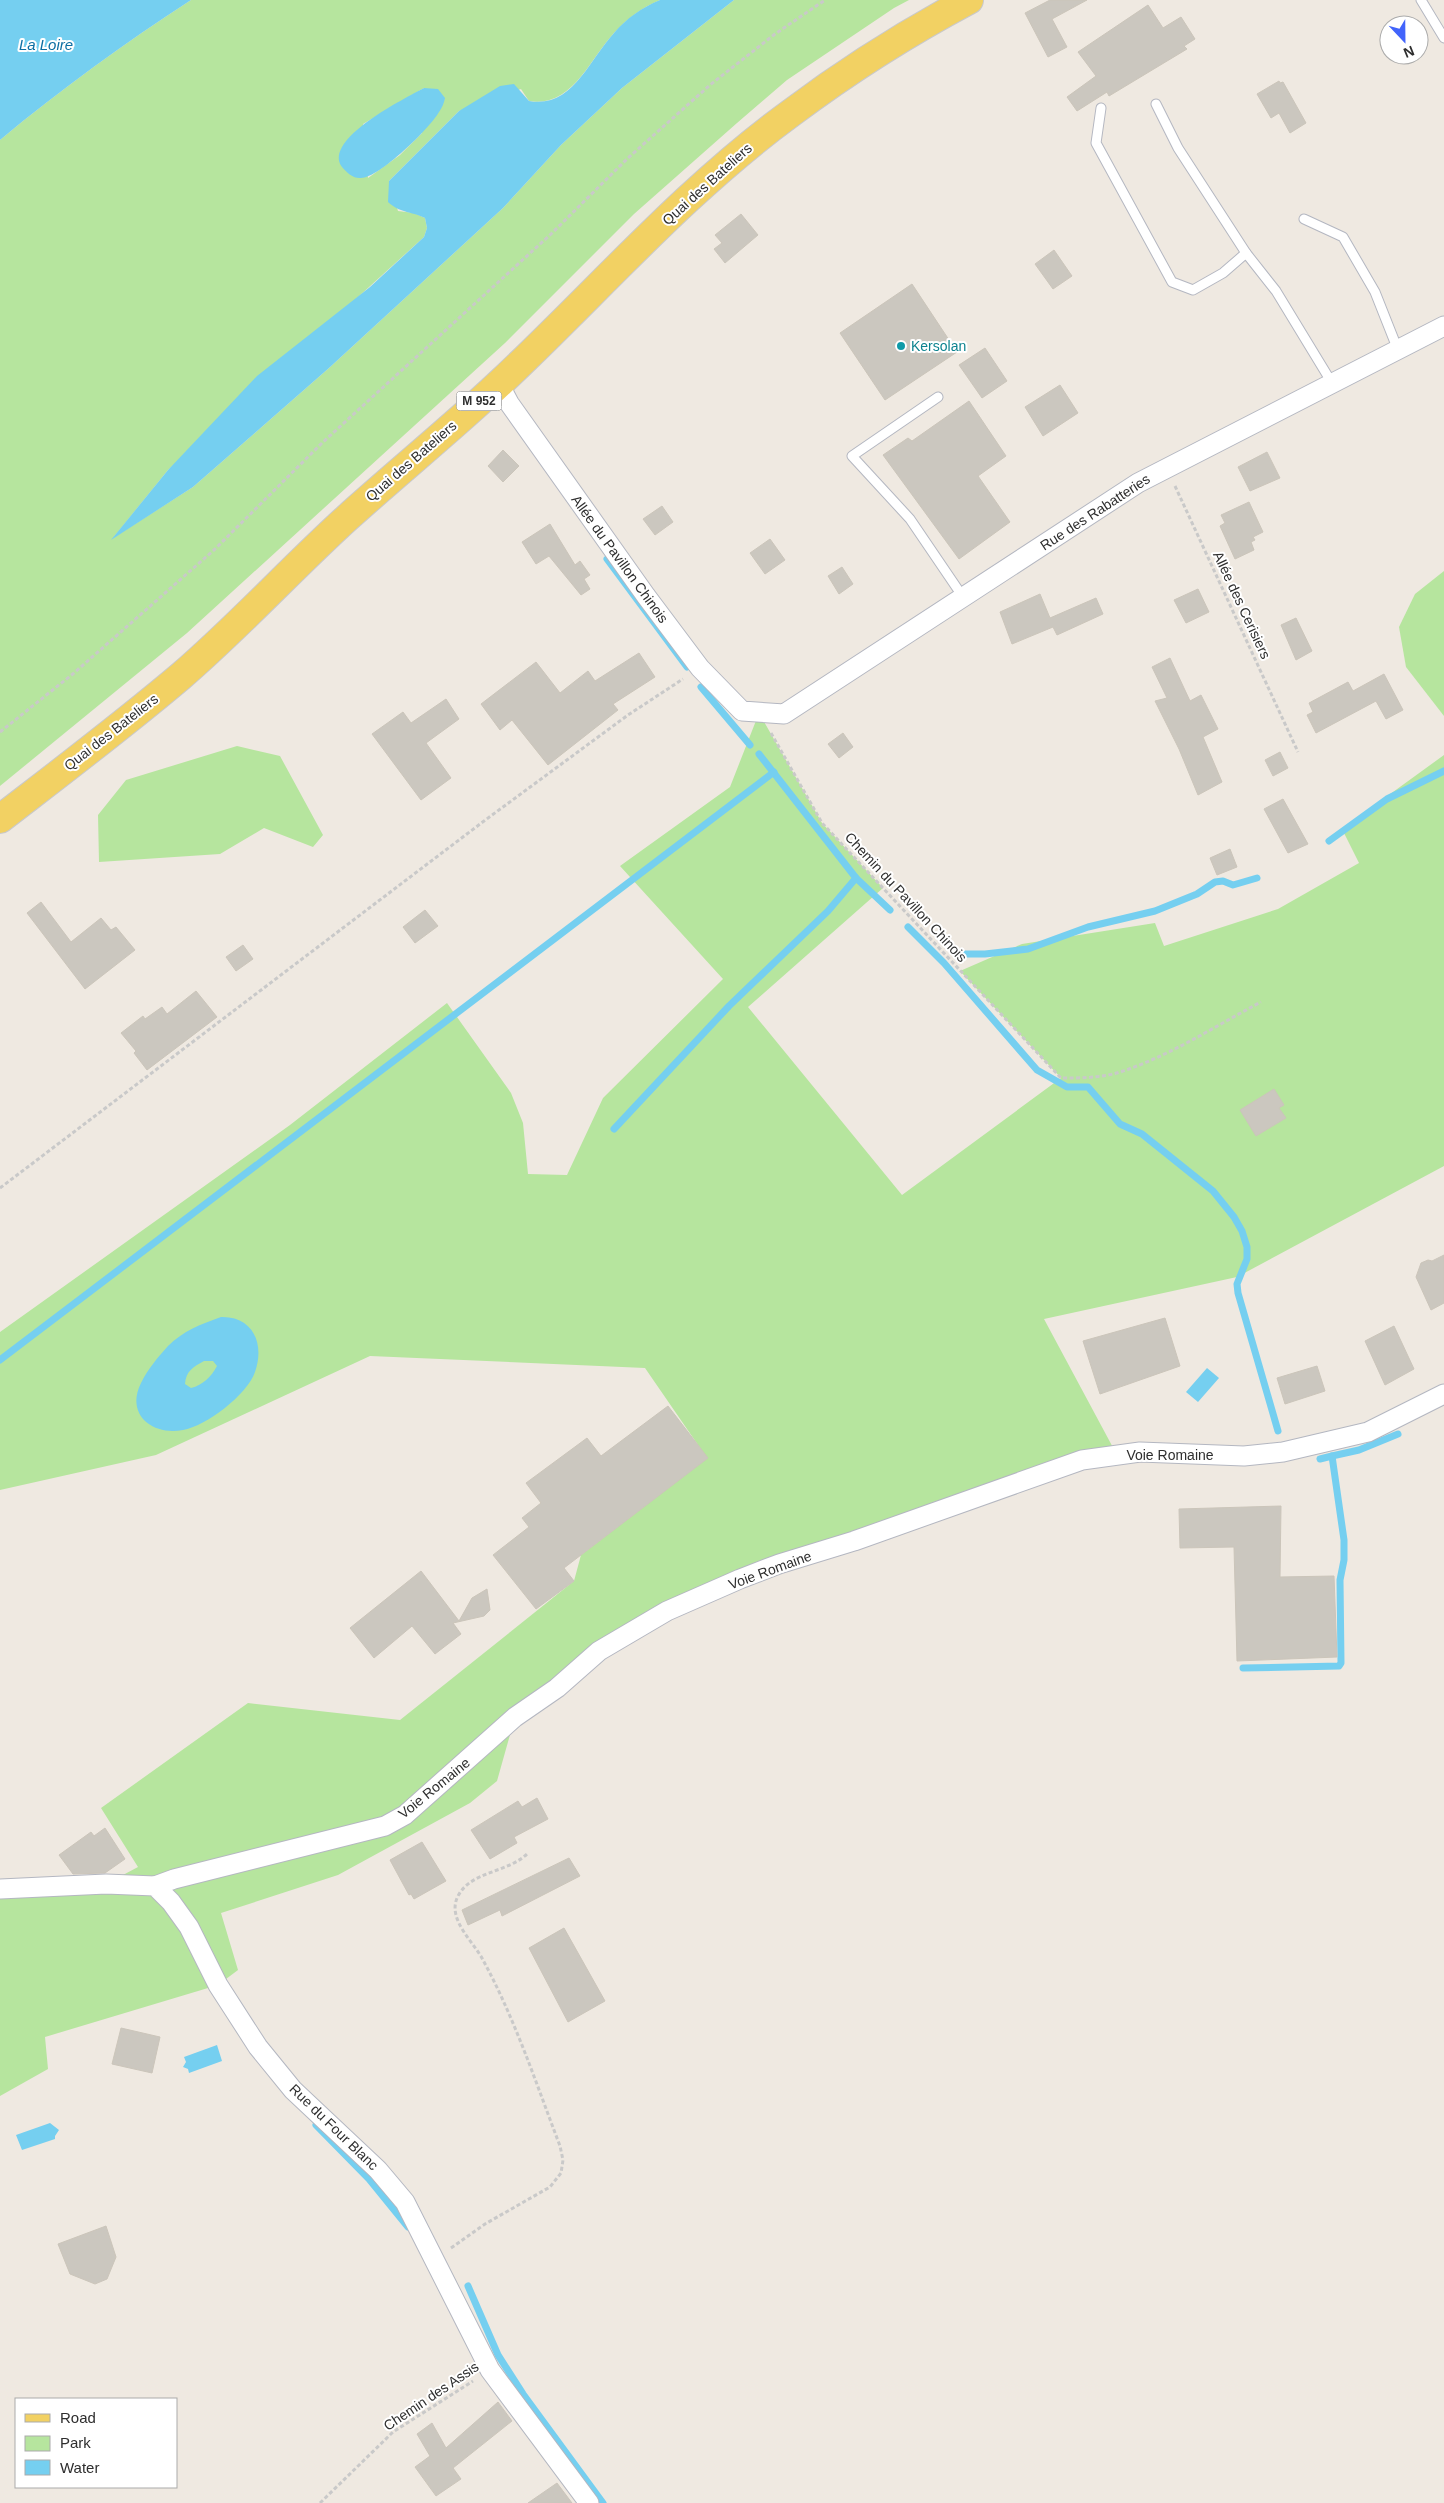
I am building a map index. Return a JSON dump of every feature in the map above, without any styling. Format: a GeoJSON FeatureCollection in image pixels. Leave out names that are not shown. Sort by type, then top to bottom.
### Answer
{"type":"FeatureCollection","features":[{"type":"Feature","properties":{"kind":"main road","name":"Quai des Bateliers"},"geometry":{"type":"LineString","coordinates":[[0,819],[181,676],[265,600],[336,528],[499,384],[674,212],[789,114],[858,66],[926,23],[969,0]]}},
{"type":"Feature","properties":{"kind":"street","name":"Rue des Rabatteries"},"geometry":{"type":"LineString","coordinates":[[760,713],[784,714],[1138,483],[1444,326]]}},
{"type":"Feature","properties":{"kind":"street","name":"Allée du Pavillon Chinois"},"geometry":{"type":"LineString","coordinates":[[499,384],[509,403],[646,596],[700,668],[742,711],[760,713]]}},
{"type":"Feature","properties":{"kind":"street","name":"Voie Romaine"},"geometry":{"type":"LineString","coordinates":[[155,1886],[392,1822],[405,1815],[514,1717],[557,1688],[599,1651],[667,1611],[779,1564],[854,1541],[1082,1460],[1140,1452],[1244,1456],[1283,1452],[1368,1432],[1444,1394]]}},
{"type":"Feature","properties":{"kind":"street"},"geometry":{"type":"LineString","coordinates":[[0,1890],[106,1884],[155,1886]]}},
{"type":"Feature","properties":{"kind":"street","name":"Rue du Four Blanc"},"geometry":{"type":"LineString","coordinates":[[155,1886],[171,1902],[189,1927],[218,1985],[258,2047],[293,2090],[383,2176],[404,2202],[490,2370],[588,2503]]}},
{"type":"Feature","properties":{"kind":"lane"},"geometry":{"type":"LineString","coordinates":[[1421,0],[1444,38]]}},
{"type":"Feature","properties":{"kind":"lane"},"geometry":{"type":"LineString","coordinates":[[1156,104],[1178,148],[1246,253],[1276,292],[1332,383]]}},
{"type":"Feature","properties":{"kind":"lane"},"geometry":{"type":"LineString","coordinates":[[1101,108],[1096,143],[1172,282],[1193,290],[1223,273],[1246,253]]}},
{"type":"Feature","properties":{"kind":"lane"},"geometry":{"type":"LineString","coordinates":[[1304,219],[1343,237],[1375,292],[1398,350]]}},
{"type":"Feature","properties":{"kind":"lane"},"geometry":{"type":"LineString","coordinates":[[938,397],[852,456],[910,520],[963,597]]}},
{"type":"Feature","properties":{"kind":"path"},"geometry":{"type":"LineString","coordinates":[[0,732],[74,673],[214,550],[322,443],[551,234],[628,158],[710,85],[775,34],[825,0]]}},
{"type":"Feature","properties":{"kind":"path","name":"Allée des Cerisiers"},"geometry":{"type":"LineString","coordinates":[[1166,468],[1298,752]]}},
{"type":"Feature","properties":{"kind":"path"},"geometry":{"type":"LineString","coordinates":[[0,1188],[484,821],[628,715],[700,668]]}},
{"type":"Feature","properties":{"kind":"path","name":"Chemin du Pavillon Chinois"},"geometry":{"type":"LineString","coordinates":[[760,713],[822,823],[1061,1078],[1091,1078],[1126,1070],[1173,1049],[1261,1002]]}},
{"type":"Feature","properties":{"kind":"path"},"geometry":{"type":"LineString","coordinates":[[434,2261],[485,2224],[550,2187],[562,2173],[563,2160],[560,2146],[505,2001],[480,1954],[467,1939],[455,1907],[461,1890],[471,1880],[510,1866],[527,1854]]}},
{"type":"Feature","properties":{"kind":"path","name":"Chemin des Assis"},"geometry":{"type":"LineString","coordinates":[[320,2503],[393,2432],[490,2370]]}},
{"type":"Feature","properties":{"kind":"green space"},"geometry":{"type":"Polygon","coordinates":[[[191,0],[660,0],[641,10],[624,23],[605,44],[578,80],[557,97],[544,101],[529,101],[521,89],[459,111],[389,181],[398,211],[414,213],[425,218],[427,228],[424,237],[168,470],[113,538],[193,487],[329,368],[503,208],[561,145],[622,88],[734,0],[909,0],[894,8],[787,80],[737,123],[634,214],[505,343],[187,633],[0,786],[0,140],[70,85],[191,0]],[[424,88],[363,124],[368,178],[400,155],[422,133],[424,88]]]}},
{"type":"Feature","properties":{"kind":"green space"},"geometry":{"type":"Polygon","coordinates":[[[1444,571],[1444,716],[1406,667],[1399,627],[1415,594],[1444,571]]]}},
{"type":"Feature","properties":{"kind":"green space"},"geometry":{"type":"Polygon","coordinates":[[[759,713],[822,823],[883,888],[748,1007],[902,1195],[1061,1078],[960,971],[1022,944],[1155,923],[1164,946],[1278,909],[1359,863],[1342,829],[1444,755],[1444,1166],[1237,1277],[1044,1319],[1117,1455],[667,1611],[515,1717],[497,1781],[470,1803],[338,1875],[221,1913],[238,1970],[218,1985],[45,2037],[48,2069],[0,2096],[0,1889],[106,1884],[138,1867],[101,1808],[248,1703],[400,1720],[574,1581],[581,1555],[707,1458],[645,1368],[370,1356],[156,1455],[0,1490],[0,1332],[290,1125],[447,1003],[511,1093],[523,1123],[528,1174],[567,1175],[603,1098],[723,979],[620,866],[730,787],[759,713]]]}},
{"type":"Feature","properties":{"kind":"green space"},"geometry":{"type":"Polygon","coordinates":[[[237,746],[280,756],[323,835],[313,847],[264,828],[220,854],[99,862],[98,815],[126,780],[237,746]]]}},
{"type":"Feature","properties":{"kind":"water","name":"La Loire"},"geometry":{"type":"Polygon","coordinates":[[[0,0],[191,0],[94,67],[0,140],[0,0]]]}},
{"type":"Feature","properties":{"kind":"water"},"geometry":{"type":"Polygon","coordinates":[[[660,0],[734,0],[622,88],[561,145],[503,208],[329,368],[193,487],[111,540],[168,470],[257,376],[370,287],[424,237],[427,228],[425,218],[401,210],[388,202],[389,181],[459,111],[500,86],[514,84],[529,101],[544,101],[557,98],[578,80],[605,44],[624,23],[647,6],[660,0]]]}},
{"type":"Feature","properties":{"kind":"water"},"geometry":{"type":"Polygon","coordinates":[[[424,88],[438,89],[445,98],[440,110],[426,129],[391,161],[369,176],[353,177],[346,171],[342,167],[339,156],[344,144],[354,132],[385,110],[424,88]]]}},
{"type":"Feature","properties":{"kind":"water"},"geometry":{"type":"Polygon","coordinates":[[[221,1317],[241,1321],[254,1334],[257,1342],[258,1362],[251,1381],[225,1408],[192,1427],[172,1431],[152,1426],[139,1414],[137,1405],[137,1394],[150,1368],[168,1346],[180,1336],[193,1328],[221,1317]],[[204,1361],[193,1367],[187,1376],[185,1384],[191,1388],[206,1380],[217,1366],[213,1361],[204,1361]]]}},
{"type":"Feature","properties":{"kind":"water"},"geometry":{"type":"Polygon","coordinates":[[[1207,1368],[1219,1378],[1198,1402],[1186,1392],[1207,1368]]]}},
{"type":"Feature","properties":{"kind":"water"},"geometry":{"type":"Polygon","coordinates":[[[217,2045],[222,2061],[189,2073],[188,2069],[183,2067],[186,2062],[184,2057],[217,2045]]]}},
{"type":"Feature","properties":{"kind":"water"},"geometry":{"type":"Polygon","coordinates":[[[50,2123],[59,2130],[55,2139],[22,2150],[16,2135],[50,2123]]]}},
{"type":"Feature","properties":{"kind":"building"},"geometry":{"type":"Polygon","coordinates":[[[1050,0],[1087,0],[1052,19],[1067,47],[1048,57],[1025,13],[1050,0]]]}},
{"type":"Feature","properties":{"kind":"building"},"geometry":{"type":"Polygon","coordinates":[[[1148,5],[1163,28],[1181,17],[1195,39],[1184,46],[1187,49],[1109,96],[1107,92],[1077,111],[1067,97],[1096,76],[1078,52],[1148,5]]]}},
{"type":"Feature","properties":{"kind":"building"},"geometry":{"type":"Polygon","coordinates":[[[1279,81],[1280,83],[1283,82],[1306,123],[1290,133],[1279,113],[1271,118],[1257,94],[1279,81]]]}},
{"type":"Feature","properties":{"kind":"building"},"geometry":{"type":"Polygon","coordinates":[[[741,214],[758,235],[725,263],[714,249],[722,243],[715,235],[741,214]]]}},
{"type":"Feature","properties":{"kind":"building"},"geometry":{"type":"Polygon","coordinates":[[[1054,250],[1072,276],[1053,289],[1035,264],[1054,250]]]}},
{"type":"Feature","properties":{"kind":"building","name":"Kersolan"},"geometry":{"type":"Polygon","coordinates":[[[912,284],[957,352],[885,400],[840,333],[912,284]]]}},
{"type":"Feature","properties":{"kind":"building"},"geometry":{"type":"Polygon","coordinates":[[[985,348],[1007,381],[982,398],[959,365],[985,348]]]}},
{"type":"Feature","properties":{"kind":"building"},"geometry":{"type":"Polygon","coordinates":[[[1060,385],[1078,413],[1043,436],[1025,407],[1060,385]]]}},
{"type":"Feature","properties":{"kind":"building"},"geometry":{"type":"Polygon","coordinates":[[[969,401],[1006,456],[978,476],[1010,522],[959,559],[883,455],[908,438],[912,441],[969,401]]]}},
{"type":"Feature","properties":{"kind":"building"},"geometry":{"type":"Polygon","coordinates":[[[503,450],[519,466],[503,482],[488,466],[503,450]]]}},
{"type":"Feature","properties":{"kind":"building"},"geometry":{"type":"Polygon","coordinates":[[[1267,452],[1280,478],[1250,491],[1238,467],[1267,452]]]}},
{"type":"Feature","properties":{"kind":"building"},"geometry":{"type":"Polygon","coordinates":[[[1249,502],[1263,532],[1253,537],[1255,540],[1251,542],[1254,550],[1235,559],[1220,526],[1225,523],[1221,515],[1249,502]]]}},
{"type":"Feature","properties":{"kind":"building"},"geometry":{"type":"Polygon","coordinates":[[[662,506],[673,522],[655,535],[643,519],[662,506]]]}},
{"type":"Feature","properties":{"kind":"building"},"geometry":{"type":"Polygon","coordinates":[[[550,524],[575,565],[580,561],[590,575],[584,579],[590,589],[581,595],[549,556],[536,564],[522,542],[550,524]]]}},
{"type":"Feature","properties":{"kind":"building"},"geometry":{"type":"Polygon","coordinates":[[[770,539],[785,560],[765,574],[750,553],[770,539]]]}},
{"type":"Feature","properties":{"kind":"building"},"geometry":{"type":"Polygon","coordinates":[[[842,567],[853,584],[839,594],[828,576],[842,567]]]}},
{"type":"Feature","properties":{"kind":"building"},"geometry":{"type":"Polygon","coordinates":[[[1198,589],[1209,612],[1186,623],[1174,600],[1198,589]]]}},
{"type":"Feature","properties":{"kind":"building"},"geometry":{"type":"Polygon","coordinates":[[[1040,594],[1050,618],[1096,598],[1103,614],[1057,635],[1053,627],[1012,644],[1000,612],[1040,594]]]}},
{"type":"Feature","properties":{"kind":"building"},"geometry":{"type":"Polygon","coordinates":[[[1296,618],[1312,651],[1296,660],[1281,625],[1296,618]]]}},
{"type":"Feature","properties":{"kind":"building"},"geometry":{"type":"Polygon","coordinates":[[[639,653],[655,677],[613,704],[618,710],[548,765],[512,720],[500,730],[481,704],[536,662],[560,693],[588,671],[595,681],[639,653]]]}},
{"type":"Feature","properties":{"kind":"building"},"geometry":{"type":"Polygon","coordinates":[[[1170,658],[1190,701],[1201,695],[1218,729],[1203,737],[1222,782],[1198,795],[1179,749],[1155,701],[1167,698],[1152,667],[1170,658]]]}},
{"type":"Feature","properties":{"kind":"building"},"geometry":{"type":"Polygon","coordinates":[[[1384,674],[1403,710],[1386,719],[1376,701],[1316,733],[1307,715],[1313,712],[1309,703],[1348,682],[1353,691],[1384,674]]]}},
{"type":"Feature","properties":{"kind":"building"},"geometry":{"type":"Polygon","coordinates":[[[446,699],[459,719],[426,743],[451,778],[421,800],[372,734],[403,712],[411,723],[446,699]]]}},
{"type":"Feature","properties":{"kind":"building"},"geometry":{"type":"Polygon","coordinates":[[[843,733],[853,747],[839,758],[828,744],[843,733]]]}},
{"type":"Feature","properties":{"kind":"building"},"geometry":{"type":"Polygon","coordinates":[[[1280,752],[1288,768],[1273,776],[1265,760],[1280,752]]]}},
{"type":"Feature","properties":{"kind":"building"},"geometry":{"type":"Polygon","coordinates":[[[1283,799],[1308,844],[1288,853],[1264,809],[1283,799]]]}},
{"type":"Feature","properties":{"kind":"building"},"geometry":{"type":"Polygon","coordinates":[[[1230,849],[1237,867],[1217,875],[1210,858],[1230,849]]]}},
{"type":"Feature","properties":{"kind":"building"},"geometry":{"type":"Polygon","coordinates":[[[41,902],[71,942],[101,918],[111,930],[116,927],[135,950],[85,989],[27,913],[41,902]]]}},
{"type":"Feature","properties":{"kind":"building"},"geometry":{"type":"Polygon","coordinates":[[[425,910],[438,926],[415,943],[403,927],[425,910]]]}},
{"type":"Feature","properties":{"kind":"building"},"geometry":{"type":"Polygon","coordinates":[[[243,945],[253,959],[236,971],[226,957],[243,945]]]}},
{"type":"Feature","properties":{"kind":"building"},"geometry":{"type":"Polygon","coordinates":[[[196,991],[217,1017],[147,1070],[134,1053],[136,1051],[121,1033],[143,1016],[145,1019],[162,1007],[167,1014],[196,991]]]}},
{"type":"Feature","properties":{"kind":"building"},"geometry":{"type":"Polygon","coordinates":[[[1274,1089],[1284,1105],[1279,1108],[1286,1118],[1256,1136],[1240,1110],[1274,1089]]]}},
{"type":"Feature","properties":{"kind":"building"},"geometry":{"type":"Polygon","coordinates":[[[1444,1255],[1444,1303],[1431,1310],[1416,1277],[1421,1263],[1428,1260],[1432,1261],[1444,1255]]]}},
{"type":"Feature","properties":{"kind":"building"},"geometry":{"type":"Polygon","coordinates":[[[1165,1318],[1180,1366],[1100,1394],[1083,1341],[1165,1318]]]}},
{"type":"Feature","properties":{"kind":"building"},"geometry":{"type":"Polygon","coordinates":[[[1394,1326],[1414,1369],[1385,1385],[1365,1341],[1394,1326]]]}},
{"type":"Feature","properties":{"kind":"building"},"geometry":{"type":"Polygon","coordinates":[[[1317,1366],[1325,1391],[1285,1404],[1277,1378],[1317,1366]]]}},
{"type":"Feature","properties":{"kind":"building"},"geometry":{"type":"Polygon","coordinates":[[[668,1406],[708,1458],[564,1568],[574,1581],[536,1609],[493,1555],[529,1527],[522,1518],[541,1503],[526,1483],[587,1438],[601,1456],[668,1406]]]}},
{"type":"Feature","properties":{"kind":"building"},"geometry":{"type":"Polygon","coordinates":[[[1281,1506],[1280,1577],[1334,1576],[1337,1657],[1237,1661],[1234,1547],[1180,1548],[1179,1509],[1281,1506]]]}},
{"type":"Feature","properties":{"kind":"building"},"geometry":{"type":"Polygon","coordinates":[[[421,1571],[459,1621],[472,1598],[487,1589],[490,1610],[484,1616],[453,1623],[461,1634],[435,1654],[412,1626],[374,1658],[350,1628],[421,1571]]]}},
{"type":"Feature","properties":{"kind":"building"},"geometry":{"type":"Polygon","coordinates":[[[537,1798],[548,1819],[514,1837],[517,1843],[490,1859],[471,1830],[518,1801],[522,1807],[537,1798]]]}},
{"type":"Feature","properties":{"kind":"building"},"geometry":{"type":"Polygon","coordinates":[[[105,1828],[125,1859],[105,1873],[73,1874],[59,1855],[91,1832],[94,1836],[105,1828]]]}},
{"type":"Feature","properties":{"kind":"building"},"geometry":{"type":"Polygon","coordinates":[[[422,1842],[446,1881],[414,1899],[411,1894],[409,1895],[390,1860],[422,1842]]]}},
{"type":"Feature","properties":{"kind":"building"},"geometry":{"type":"Polygon","coordinates":[[[569,1858],[580,1876],[502,1916],[500,1910],[468,1925],[462,1910],[569,1858]]]}},
{"type":"Feature","properties":{"kind":"building"},"geometry":{"type":"Polygon","coordinates":[[[564,1928],[605,2001],[568,2022],[529,1948],[564,1928]]]}},
{"type":"Feature","properties":{"kind":"building"},"geometry":{"type":"Polygon","coordinates":[[[121,2028],[160,2037],[152,2073],[112,2064],[121,2028]]]}},
{"type":"Feature","properties":{"kind":"building"},"geometry":{"type":"Polygon","coordinates":[[[106,2226],[116,2257],[107,2279],[95,2284],[70,2274],[58,2244],[106,2226]]]}},
{"type":"Feature","properties":{"kind":"building"},"geometry":{"type":"Polygon","coordinates":[[[498,2402],[512,2421],[453,2468],[461,2479],[436,2496],[415,2467],[430,2456],[417,2434],[432,2423],[446,2448],[498,2402]]]}},
{"type":"Feature","properties":{"kind":"building"},"geometry":{"type":"Polygon","coordinates":[[[557,2483],[572,2503],[528,2503],[557,2483]]]}},
{"type":"Feature","properties":{"kind":"waterway"},"geometry":{"type":"LineString","coordinates":[[607,559],[687,667]]}},
{"type":"Feature","properties":{"kind":"waterway"},"geometry":{"type":"LineString","coordinates":[[701,687],[750,745]]}},
{"type":"Feature","properties":{"kind":"waterway"},"geometry":{"type":"LineString","coordinates":[[759,754],[856,878]]}},
{"type":"Feature","properties":{"kind":"waterway"},"geometry":{"type":"LineString","coordinates":[[1329,841],[1387,799],[1444,771]]}},
{"type":"Feature","properties":{"kind":"waterway"},"geometry":{"type":"LineString","coordinates":[[0,1360],[774,772]]}},
{"type":"Feature","properties":{"kind":"waterway"},"geometry":{"type":"LineString","coordinates":[[614,1129],[729,1006],[828,911],[856,878],[890,910]]}},
{"type":"Feature","properties":{"kind":"waterway"},"geometry":{"type":"LineString","coordinates":[[962,954],[985,954],[1028,949],[1088,927],[1155,911],[1197,894],[1215,882],[1223,881],[1233,885],[1257,878]]}},
{"type":"Feature","properties":{"kind":"waterway"},"geometry":{"type":"LineString","coordinates":[[908,927],[944,963],[1037,1070],[1067,1087],[1088,1087],[1120,1124],[1142,1134],[1213,1191],[1234,1217],[1242,1231],[1247,1247],[1247,1259],[1237,1284],[1238,1293],[1278,1431]]}},
{"type":"Feature","properties":{"kind":"waterway"},"geometry":{"type":"LineString","coordinates":[[1332,1456],[1359,1450],[1398,1434]]}},
{"type":"Feature","properties":{"kind":"waterway"},"geometry":{"type":"LineString","coordinates":[[1243,1668],[1339,1666],[1341,1663],[1340,1580],[1344,1560],[1344,1540],[1332,1456],[1320,1459]]}},
{"type":"Feature","properties":{"kind":"waterway"},"geometry":{"type":"LineString","coordinates":[[316,2125],[369,2179],[408,2227]]}},
{"type":"Feature","properties":{"kind":"waterway"},"geometry":{"type":"LineString","coordinates":[[468,2286],[498,2355],[523,2394],[603,2503]]}},
{"type":"Feature","properties":{"kind":"place","name":"Kersolan"},"geometry":{"type":"Point","coordinates":[901,346]}}]}
